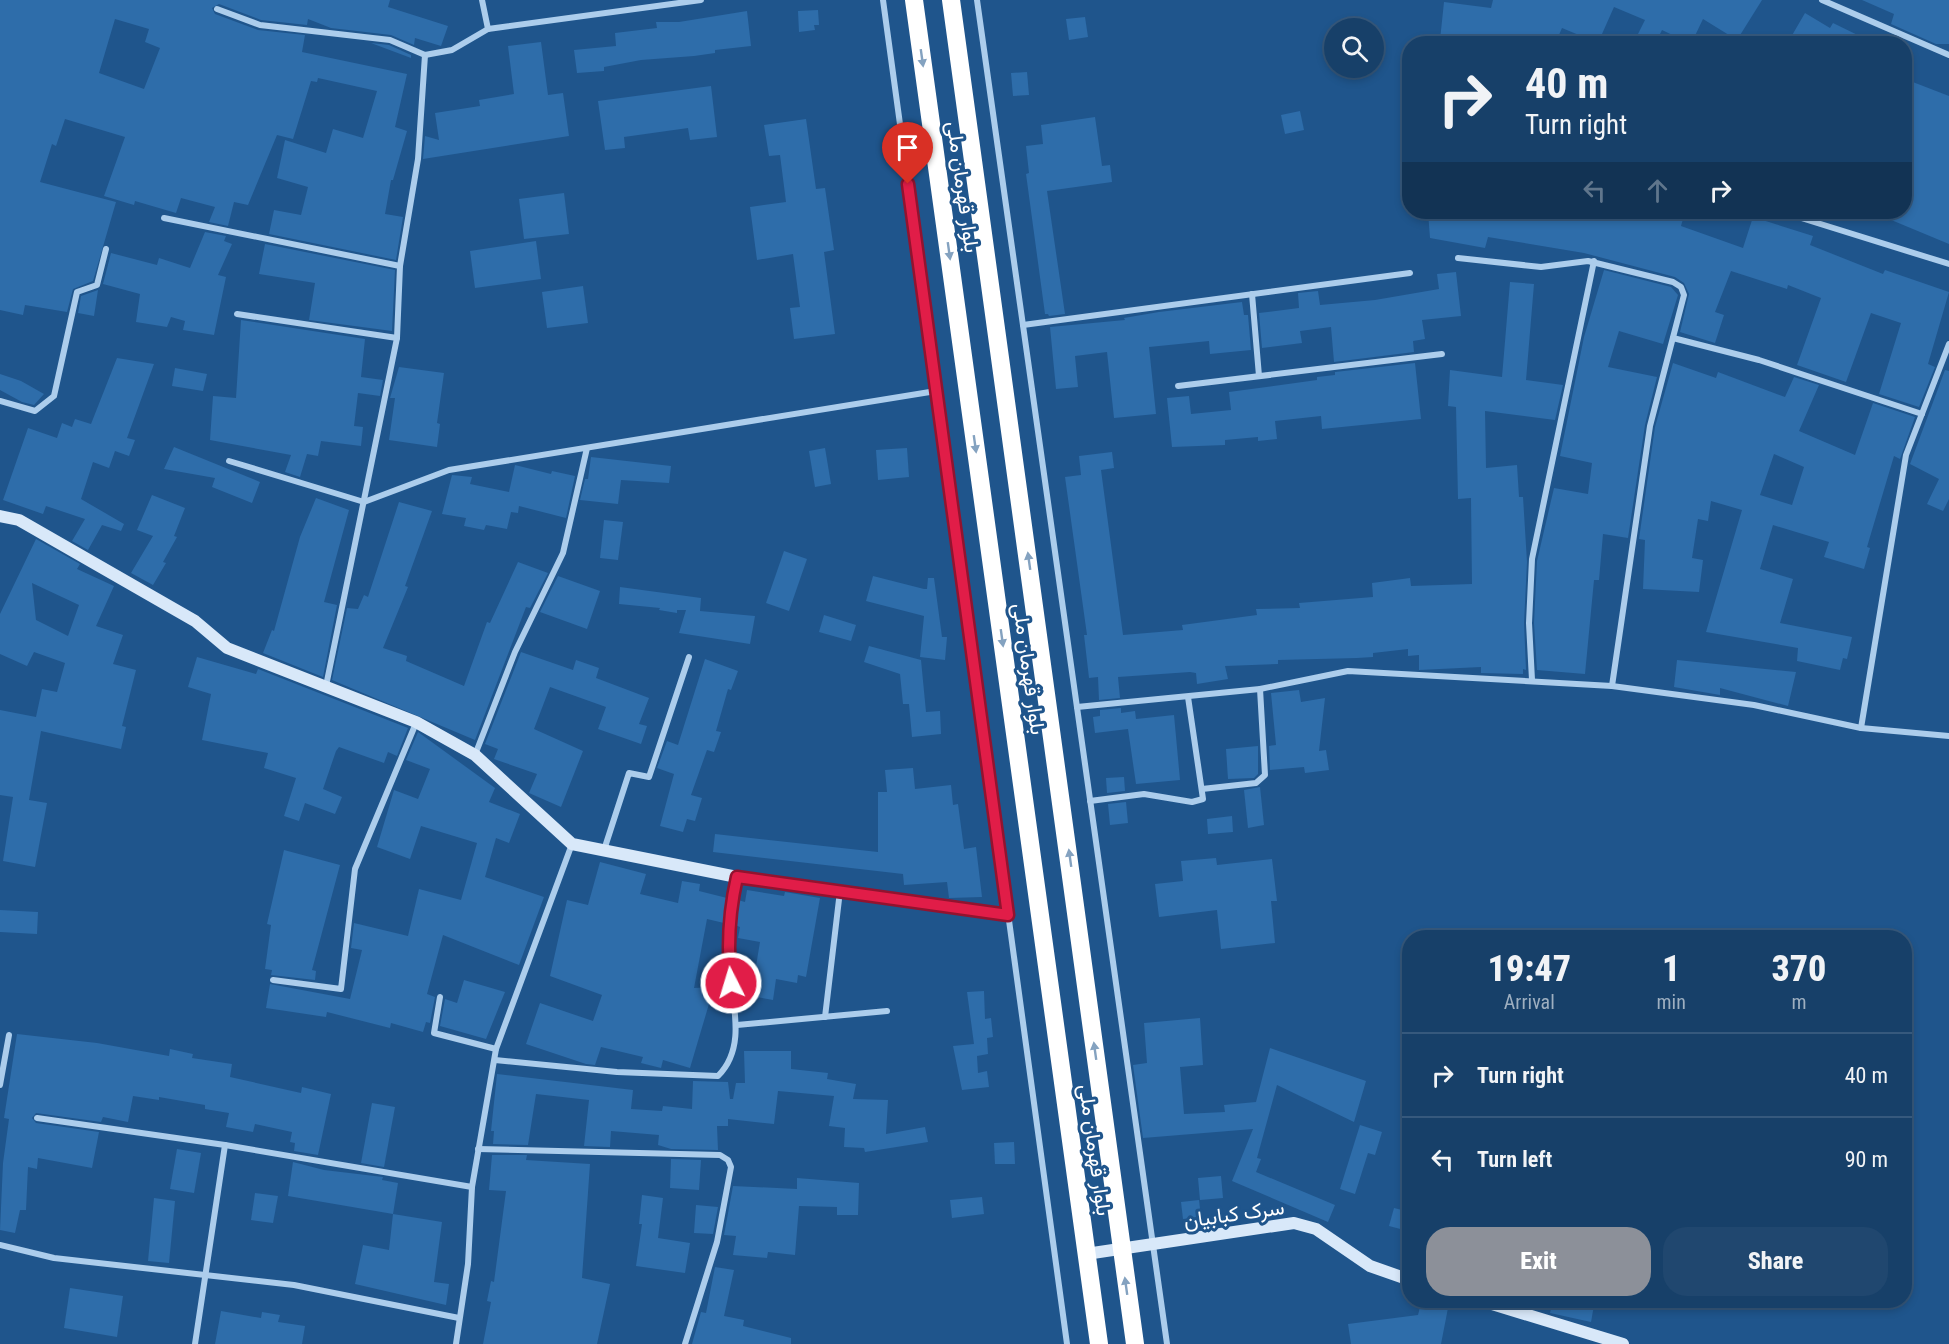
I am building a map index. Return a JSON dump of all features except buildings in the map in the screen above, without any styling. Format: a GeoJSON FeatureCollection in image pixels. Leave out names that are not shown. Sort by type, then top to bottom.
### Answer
{"type":"FeatureCollection","features":[{"type":"Feature","properties":{"kind":"highway","name":"بلوار قهرمان ملی"},"geometry":{"type":"LineString","coordinates":[[914,0],[1099,1344]]}},
{"type":"Feature","properties":{"kind":"highway","name":"بلوار قهرمان ملی"},"geometry":{"type":"LineString","coordinates":[[951,0],[1050,709],[1135,1344]]}},
{"type":"Feature","properties":{"kind":"street"},"geometry":{"type":"LineString","coordinates":[[483,0],[488,29]]}},
{"type":"Feature","properties":{"kind":"street"},"geometry":{"type":"LineString","coordinates":[[217,9],[260,26],[390,40],[425,55],[452,50],[488,29],[701,0]]}},
{"type":"Feature","properties":{"kind":"street"},"geometry":{"type":"LineString","coordinates":[[883,0],[1066,1343],[1058,1344]]}},
{"type":"Feature","properties":{"kind":"street"},"geometry":{"type":"LineString","coordinates":[[977,0],[1167,1344]]}},
{"type":"Feature","properties":{"kind":"street"},"geometry":{"type":"LineString","coordinates":[[1822,0],[1905,36]]}},
{"type":"Feature","properties":{"kind":"street"},"geometry":{"type":"LineString","coordinates":[[1912,39],[1949,55]]}},
{"type":"Feature","properties":{"kind":"street"},"geometry":{"type":"LineString","coordinates":[[326,686],[397,338],[400,266],[418,159],[425,55]]}},
{"type":"Feature","properties":{"kind":"street"},"geometry":{"type":"LineString","coordinates":[[164,218],[400,266]]}},
{"type":"Feature","properties":{"kind":"street"},"geometry":{"type":"LineString","coordinates":[[1804,219],[1949,264]]}},
{"type":"Feature","properties":{"kind":"street"},"geometry":{"type":"LineString","coordinates":[[0,401],[35,411],[54,396],[77,292],[97,285],[106,249]]}},
{"type":"Feature","properties":{"kind":"street"},"geometry":{"type":"LineString","coordinates":[[1458,258],[1541,267],[1593,261],[1681,286],[1684,295],[1650,426],[1612,686]]}},
{"type":"Feature","properties":{"kind":"street"},"geometry":{"type":"LineString","coordinates":[[1532,680],[1529,623],[1533,559],[1593,261]]}},
{"type":"Feature","properties":{"kind":"street"},"geometry":{"type":"LineString","coordinates":[[1023,325],[1410,273]]}},
{"type":"Feature","properties":{"kind":"street"},"geometry":{"type":"LineString","coordinates":[[1252,294],[1259,376]]}},
{"type":"Feature","properties":{"kind":"street"},"geometry":{"type":"LineString","coordinates":[[237,314],[397,338]]}},
{"type":"Feature","properties":{"kind":"street"},"geometry":{"type":"LineString","coordinates":[[1673,338],[1759,360],[1922,414]]}},
{"type":"Feature","properties":{"kind":"street"},"geometry":{"type":"LineString","coordinates":[[1861,728],[1906,455],[1949,344]]}},
{"type":"Feature","properties":{"kind":"street"},"geometry":{"type":"LineString","coordinates":[[1178,386],[1442,354]]}},
{"type":"Feature","properties":{"kind":"street"},"geometry":{"type":"LineString","coordinates":[[229,461],[364,502],[449,470],[936,391]]}},
{"type":"Feature","properties":{"kind":"street"},"geometry":{"type":"LineString","coordinates":[[475,755],[515,652],[563,553],[587,448]]}},
{"type":"Feature","properties":{"kind":"street"},"geometry":{"type":"LineString","coordinates":[[0,516],[19,520],[195,621],[227,648],[416,722],[475,755],[572,844],[737,877],[1008,915]]}},
{"type":"Feature","properties":{"kind":"street"},"geometry":{"type":"LineString","coordinates":[[603,851],[629,774],[649,777],[689,657]]}},
{"type":"Feature","properties":{"kind":"street"},"geometry":{"type":"LineString","coordinates":[[1077,707],[1260,689],[1348,671],[1612,686],[1754,705],[1861,728],[1949,736]]}},
{"type":"Feature","properties":{"kind":"street"},"geometry":{"type":"LineString","coordinates":[[1202,789],[1256,783],[1265,776],[1260,689]]}},
{"type":"Feature","properties":{"kind":"street"},"geometry":{"type":"LineString","coordinates":[[1090,801],[1144,794],[1198,802],[1203,799],[1188,697]]}},
{"type":"Feature","properties":{"kind":"street"},"geometry":{"type":"LineString","coordinates":[[273,980],[341,989],[355,869],[416,722]]}},
{"type":"Feature","properties":{"kind":"street"},"geometry":{"type":"LineString","coordinates":[[456,1344],[468,1264],[472,1187],[496,1049],[572,844]]}},
{"type":"Feature","properties":{"kind":"street"},"geometry":{"type":"LineString","coordinates":[[495,1060],[617,1072],[718,1076],[728,1066],[737,1024],[729,962],[730,906],[737,877]]}},
{"type":"Feature","properties":{"kind":"street"},"geometry":{"type":"LineString","coordinates":[[825,1017],[840,891]]}},
{"type":"Feature","properties":{"kind":"street"},"geometry":{"type":"LineString","coordinates":[[441,997],[434,1033],[496,1049]]}},
{"type":"Feature","properties":{"kind":"street"},"geometry":{"type":"LineString","coordinates":[[737,1024],[887,1011]]}},
{"type":"Feature","properties":{"kind":"street"},"geometry":{"type":"LineString","coordinates":[[0,1085],[9,1035]]}},
{"type":"Feature","properties":{"kind":"street"},"geometry":{"type":"LineString","coordinates":[[37,1118],[225,1144],[472,1187]]}},
{"type":"Feature","properties":{"kind":"street"},"geometry":{"type":"LineString","coordinates":[[195,1344],[225,1144]]}},
{"type":"Feature","properties":{"kind":"street"},"geometry":{"type":"LineString","coordinates":[[478,1149],[720,1155],[729,1160],[731,1167],[717,1242],[684,1344]]}},
{"type":"Feature","properties":{"kind":"street","name":"سرک کبابیان"},"geometry":{"type":"LineString","coordinates":[[1086,1254],[1294,1223],[1316,1230],[1370,1266],[1402,1277]]}},
{"type":"Feature","properties":{"kind":"street"},"geometry":{"type":"LineString","coordinates":[[0,1245],[54,1258],[294,1285],[459,1318]]}},
{"type":"Feature","properties":{"kind":"street"},"geometry":{"type":"LineString","coordinates":[[1505,1308],[1623,1344]]}},
{"type":"Feature","properties":{"kind":"route"},"geometry":{"type":"LineString","coordinates":[[731,983],[730,906],[737,877],[1008,915],[908,184]]}}]}
